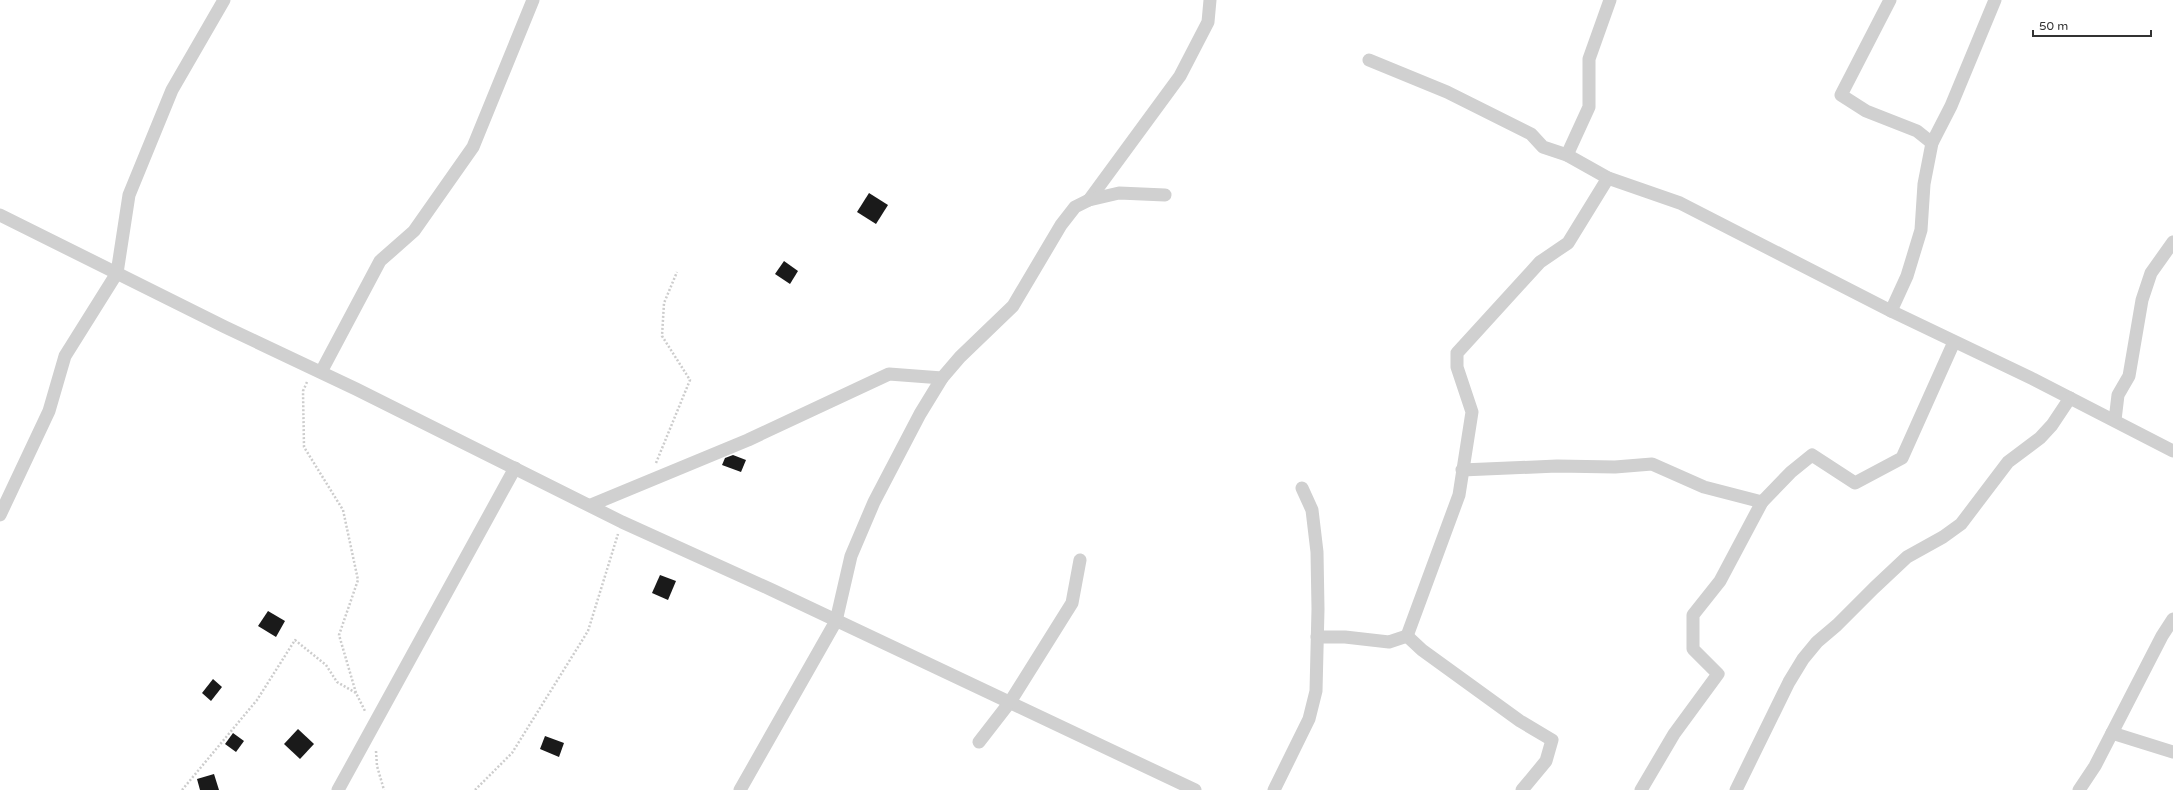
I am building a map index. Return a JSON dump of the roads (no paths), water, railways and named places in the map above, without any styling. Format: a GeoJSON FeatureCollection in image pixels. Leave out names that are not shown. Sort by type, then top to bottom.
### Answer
{"type":"FeatureCollection","features":[{"type":"Feature","properties":{"kind":"street"},"geometry":{"type":"LineString","coordinates":[[0,515],[49,411],[65,356],[117,273],[129,195],[172,90],[224,0]]}},
{"type":"Feature","properties":{"kind":"street"},"geometry":{"type":"LineString","coordinates":[[317,371],[380,261],[414,231],[473,147],[533,0]]}},
{"type":"Feature","properties":{"kind":"street"},"geometry":{"type":"LineString","coordinates":[[1089,200],[1180,76],[1208,22],[1210,0]]}},
{"type":"Feature","properties":{"kind":"street"},"geometry":{"type":"LineString","coordinates":[[1567,155],[1589,107],[1589,59],[1610,0]]}},
{"type":"Feature","properties":{"kind":"street"},"geometry":{"type":"LineString","coordinates":[[1891,311],[1907,276],[1921,230],[1924,184],[1932,143],[1951,106],[1995,0]]}},
{"type":"Feature","properties":{"kind":"street"},"geometry":{"type":"LineString","coordinates":[[1886,1],[1841,95],[1866,111],[1917,131],[1932,143]]}},
{"type":"Feature","properties":{"kind":"street"},"geometry":{"type":"LineString","coordinates":[[1369,60],[1447,92],[1531,134],[1543,147],[1567,155],[1608,178],[1680,203],[1891,311],[2115,420],[2173,451]]}},
{"type":"Feature","properties":{"kind":"street"},"geometry":{"type":"LineString","coordinates":[[1317,637],[1345,637],[1389,642],[1406,636],[1459,495],[1472,412],[1457,367],[1458,353],[1540,262],[1568,243],[1608,178]]}},
{"type":"Feature","properties":{"kind":"street"},"geometry":{"type":"LineString","coordinates":[[740,790],[836,621],[851,556],[874,502],[920,414],[942,378],[960,358],[1009,311],[1061,225],[1075,207],[1089,200],[1119,193],[1165,195]]}},
{"type":"Feature","properties":{"kind":"street"},"geometry":{"type":"LineString","coordinates":[[0,215],[622,522],[1010,702],[1195,790]]}},
{"type":"Feature","properties":{"kind":"street"},"geometry":{"type":"LineString","coordinates":[[2115,420],[2118,395],[2129,376],[2142,300],[2151,273],[2173,242]]}},
{"type":"Feature","properties":{"kind":"street"},"geometry":{"type":"LineString","coordinates":[[1641,790],[1674,734],[1718,674],[1693,649],[1692,615],[1720,581],[1762,502],[1791,472],[1812,455],[1855,483],[1902,458],[1954,342]]}},
{"type":"Feature","properties":{"kind":"street"},"geometry":{"type":"LineString","coordinates":[[591,506],[748,440],[889,374],[942,378]]}},
{"type":"Feature","properties":{"kind":"street"},"geometry":{"type":"LineString","coordinates":[[1736,790],[1789,682],[1802,659],[1816,642],[1837,625],[1907,557],[1943,537],[1961,524],[2008,462],[2040,438],[2052,425],[2070,398]]}},
{"type":"Feature","properties":{"kind":"street"},"geometry":{"type":"LineString","coordinates":[[1462,470],[1652,464],[1704,487],[1762,502]]}},
{"type":"Feature","properties":{"kind":"street"},"geometry":{"type":"LineString","coordinates":[[338,790],[515,468]]}},
{"type":"Feature","properties":{"kind":"street"},"geometry":{"type":"LineString","coordinates":[[1274,790],[1309,719],[1316,691],[1317,552],[1312,510],[1302,488]]}},
{"type":"Feature","properties":{"kind":"street"},"geometry":{"type":"LineString","coordinates":[[979,742],[1010,702],[1072,603],[1080,560]]}},
{"type":"Feature","properties":{"kind":"street"},"geometry":{"type":"LineString","coordinates":[[2079,790],[2095,766],[2162,636],[2173,619]]}},
{"type":"Feature","properties":{"kind":"street"},"geometry":{"type":"LineString","coordinates":[[1406,636],[1422,650],[1520,720],[1552,740],[1546,761],[1522,790]]}},
{"type":"Feature","properties":{"kind":"street"},"geometry":{"type":"LineString","coordinates":[[2112,733],[2173,752]]}}]}
